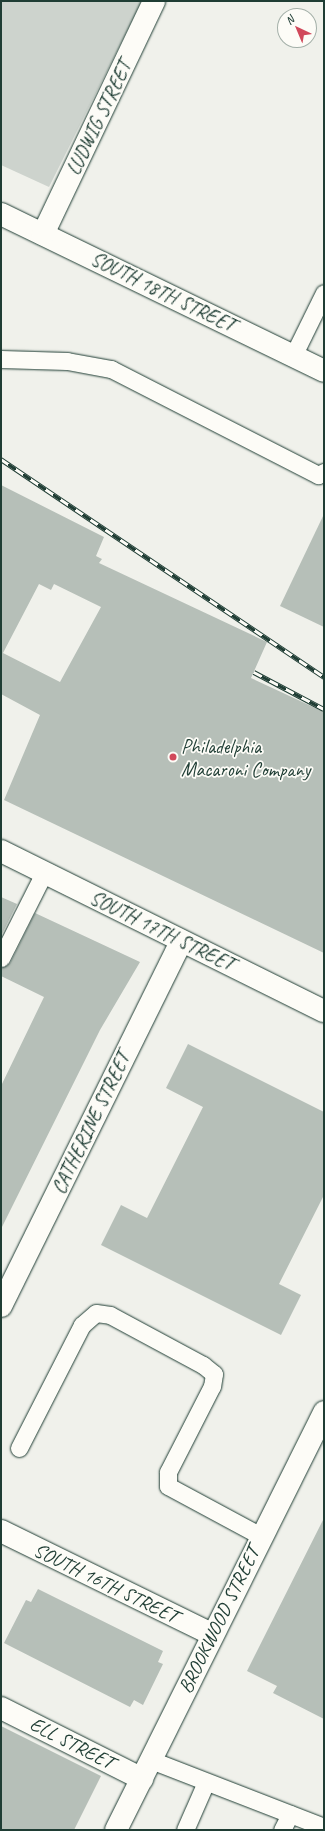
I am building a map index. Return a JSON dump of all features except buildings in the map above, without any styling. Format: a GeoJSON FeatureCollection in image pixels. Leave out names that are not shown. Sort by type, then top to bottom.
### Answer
{"type":"FeatureCollection","features":[{"type":"Feature","properties":{"kind":"street","name":"LUDWIG STREET"},"geometry":{"type":"LineString","coordinates":[[43,234],[154,1]]}},
{"type":"Feature","properties":{"kind":"street","name":"SOUTH 18TH STREET"},"geometry":{"type":"LineString","coordinates":[[1,214],[324,371]]}},
{"type":"Feature","properties":{"kind":"street","name":"SOUTH 17TH STREET"},"geometry":{"type":"LineString","coordinates":[[1,851],[324,1011]]}},
{"type":"Feature","properties":{"kind":"street","name":"CATHERINE STREET"},"geometry":{"type":"LineString","coordinates":[[1,1306],[181,941]]}},
{"type":"Feature","properties":{"kind":"street","name":"BROOKWOOD STREET"},"geometry":{"type":"LineString","coordinates":[[116,1830],[147,1770],[211,1634],[324,1412]]}},
{"type":"Feature","properties":{"kind":"street","name":"SOUTH 16TH STREET"},"geometry":{"type":"LineString","coordinates":[[1,1532],[211,1634]]}},
{"type":"Feature","properties":{"kind":"street","name":"ELL STREET"},"geometry":{"type":"LineString","coordinates":[[1,1708],[147,1770]]}},
{"type":"Feature","properties":{"kind":"lane"},"geometry":{"type":"LineString","coordinates":[[293,356],[319,315],[324,293]]}},
{"type":"Feature","properties":{"kind":"lane"},"geometry":{"type":"LineString","coordinates":[[1,359],[67,361],[111,369],[318,474],[324,472]]}},
{"type":"Feature","properties":{"kind":"lane"},"geometry":{"type":"LineString","coordinates":[[1,958],[44,873]]}},
{"type":"Feature","properties":{"kind":"lane"},"geometry":{"type":"LineString","coordinates":[[19,1448],[82,1325],[96,1313],[110,1316],[203,1365],[214,1374],[212,1386],[168,1472],[168,1486],[261,1536]]}},
{"type":"Feature","properties":{"kind":"lane"},"geometry":{"type":"LineString","coordinates":[[147,1770],[206,1782],[324,1827]]}},
{"type":"Feature","properties":{"kind":"lane"},"geometry":{"type":"LineString","coordinates":[[185,1830],[206,1782]]}},
{"type":"Feature","properties":{"kind":"lane"},"geometry":{"type":"LineString","coordinates":[[282,1830],[290,1814]]}},
{"type":"Feature","properties":{"kind":"shaded area"},"geometry":{"type":"Polygon","coordinates":[[[1,1],[142,1],[49,187],[1,165],[1,1]]]}},
{"type":"Feature","properties":{"kind":"railway"},"geometry":{"type":"LineString","coordinates":[[1,459],[324,677]]}},
{"type":"Feature","properties":{"kind":"railway"},"geometry":{"type":"LineString","coordinates":[[254,672],[324,709]]}},
{"type":"Feature","properties":{"kind":"place","name":"Philadelphia Macaroni Company"},"geometry":{"type":"Point","coordinates":[173,757]}}]}
